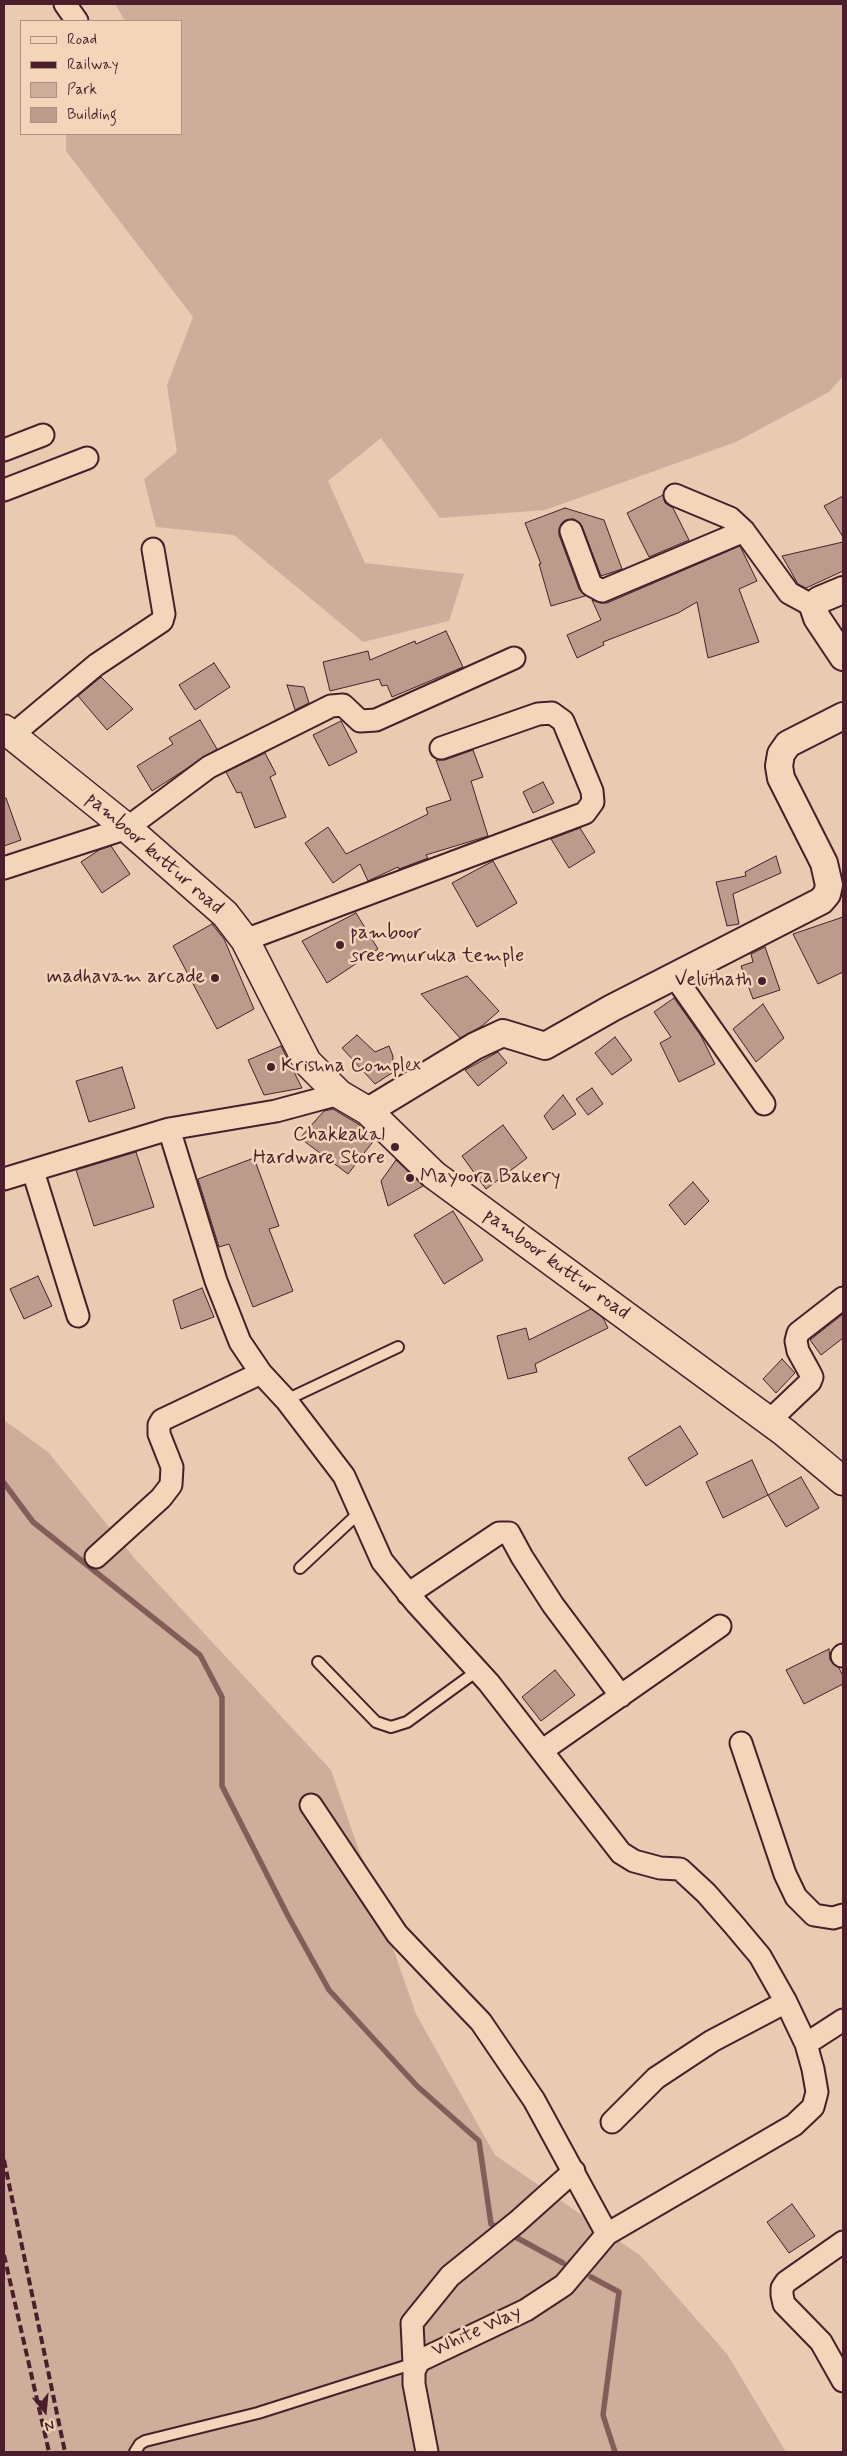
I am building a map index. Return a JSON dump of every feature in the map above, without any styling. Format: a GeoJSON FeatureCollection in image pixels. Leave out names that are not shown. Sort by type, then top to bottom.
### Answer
{"type":"FeatureCollection","features":[{"type":"Feature","properties":{"kind":"main road","name":"pamboor kuttur road"},"geometry":{"type":"LineString","coordinates":[[8,733],[127,828],[219,908],[246,940],[307,1062],[339,1094],[368,1111],[434,1175],[769,1421],[843,1481]]}},
{"type":"Feature","properties":{"kind":"street"},"geometry":{"type":"LineString","coordinates":[[66,4],[76,20]]}},
{"type":"Feature","properties":{"kind":"street"},"geometry":{"type":"LineString","coordinates":[[4,450],[43,436]]}},
{"type":"Feature","properties":{"kind":"street"},"geometry":{"type":"LineString","coordinates":[[4,490],[86,458]]}},
{"type":"Feature","properties":{"kind":"street"},"geometry":{"type":"LineString","coordinates":[[675,495],[730,518],[744,531],[789,593],[813,606],[816,618],[843,657]]}},
{"type":"Feature","properties":{"kind":"street"},"geometry":{"type":"LineString","coordinates":[[571,530],[591,585],[602,591],[744,531]]}},
{"type":"Feature","properties":{"kind":"street"},"geometry":{"type":"LineString","coordinates":[[8,733],[96,665],[162,621],[164,614],[153,550]]}},
{"type":"Feature","properties":{"kind":"street"},"geometry":{"type":"LineString","coordinates":[[813,606],[819,600],[843,590]]}},
{"type":"Feature","properties":{"kind":"street"},"geometry":{"type":"LineString","coordinates":[[4,868],[127,828],[209,767],[331,706],[343,705],[360,721],[376,720],[514,658]]}},
{"type":"Feature","properties":{"kind":"street"},"geometry":{"type":"LineString","coordinates":[[246,940],[585,813],[593,802],[592,791],[563,721],[552,713],[538,714],[441,748]]}},
{"type":"Feature","properties":{"kind":"street"},"geometry":{"type":"LineString","coordinates":[[368,1111],[475,1046],[503,1033],[544,1046],[612,1008],[821,901],[827,894],[829,885],[824,862],[781,778],[778,766],[781,754],[788,744],[843,716]]}},
{"type":"Feature","properties":{"kind":"street"},"geometry":{"type":"LineString","coordinates":[[675,977],[764,1104]]}},
{"type":"Feature","properties":{"kind":"street"},"geometry":{"type":"LineString","coordinates":[[4,1180],[169,1129],[276,1111],[339,1094]]}},
{"type":"Feature","properties":{"kind":"street","name":"White Way"},"geometry":{"type":"LineString","coordinates":[[169,1129],[216,1281],[240,1342],[260,1373],[286,1400],[344,1476],[382,1561],[408,1594],[478,1671],[543,1750],[621,1853],[634,1861],[660,1868],[680,1869],[706,1893],[760,1956],[786,2002],[806,2044],[817,2092],[814,2107],[794,2125],[607,2234],[564,2285],[526,2310],[416,2362],[414,2384],[427,2452]]}},
{"type":"Feature","properties":{"kind":"street"},"geometry":{"type":"LineString","coordinates":[[33,1171],[78,1316]]}},
{"type":"Feature","properties":{"kind":"street"},"geometry":{"type":"LineString","coordinates":[[769,1421],[810,1382],[812,1377],[798,1351],[796,1341],[798,1333],[806,1324],[843,1298]]}},
{"type":"Feature","properties":{"kind":"street"},"geometry":{"type":"LineString","coordinates":[[96,1557],[162,1498],[171,1485],[172,1467],[158,1425],[162,1420],[260,1373]]}},
{"type":"Feature","properties":{"kind":"street"},"geometry":{"type":"LineString","coordinates":[[408,1594],[498,1532],[509,1533],[553,1605],[621,1696]]}},
{"type":"Feature","properties":{"kind":"street"},"geometry":{"type":"LineString","coordinates":[[543,1750],[720,1626]]}},
{"type":"Feature","properties":{"kind":"street"},"geometry":{"type":"LineString","coordinates":[[741,1743],[785,1874],[796,1897],[814,1915],[833,1918],[843,1915]]}},
{"type":"Feature","properties":{"kind":"street"},"geometry":{"type":"LineString","coordinates":[[311,1805],[397,1934],[480,2022],[534,2100],[607,2234]]}},
{"type":"Feature","properties":{"kind":"street"},"geometry":{"type":"LineString","coordinates":[[612,2122],[656,2078],[712,2041],[786,2002]]}},
{"type":"Feature","properties":{"kind":"street"},"geometry":{"type":"LineString","coordinates":[[806,2044],[843,2020]]}},
{"type":"Feature","properties":{"kind":"street"},"geometry":{"type":"LineString","coordinates":[[416,2362],[412,2323],[450,2276],[517,2222],[574,2171]]}},
{"type":"Feature","properties":{"kind":"street"},"geometry":{"type":"LineString","coordinates":[[841,2372],[821,2342],[784,2304],[782,2288],[786,2282],[843,2242]]}},
{"type":"Feature","properties":{"kind":"lane"},"geometry":{"type":"LineString","coordinates":[[286,1400],[398,1347]]}},
{"type":"Feature","properties":{"kind":"lane"},"geometry":{"type":"LineString","coordinates":[[300,1568],[361,1511]]}},
{"type":"Feature","properties":{"kind":"lane"},"geometry":{"type":"LineString","coordinates":[[318,1662],[376,1722],[391,1727],[407,1722],[478,1671]]}},
{"type":"Feature","properties":{"kind":"lane"},"geometry":{"type":"LineString","coordinates":[[135,2452],[145,2441],[258,2413],[416,2362]]}},
{"type":"Feature","properties":{"kind":"green space"},"geometry":{"type":"Polygon","coordinates":[[[115,4],[843,4],[843,376],[829,392],[736,442],[545,510],[440,518],[381,438],[328,481],[365,563],[464,574],[449,621],[363,642],[234,535],[156,527],[144,479],[177,452],[167,385],[193,317],[66,151],[66,135],[182,135],[182,20],[124,20],[115,4]]]}},
{"type":"Feature","properties":{"kind":"green space"},"geometry":{"type":"Polygon","coordinates":[[[4,1420],[48,1452],[136,1560],[331,1770],[416,2014],[495,2155],[641,2256],[727,2354],[786,2452],[4,2452],[4,1420]]]}},
{"type":"Feature","properties":{"kind":"building"},"geometry":{"type":"Polygon","coordinates":[[[663,495],[665,503],[673,508],[689,540],[649,557],[627,513],[663,495]]]}},
{"type":"Feature","properties":{"kind":"building"},"geometry":{"type":"Polygon","coordinates":[[[843,496],[843,537],[824,506],[843,496]]]}},
{"type":"Feature","properties":{"kind":"building"},"geometry":{"type":"Polygon","coordinates":[[[565,508],[604,520],[622,569],[601,576],[582,526],[574,519],[566,520],[559,528],[559,535],[579,589],[585,596],[551,606],[539,564],[541,564],[525,523],[565,508]]]}},
{"type":"Feature","properties":{"kind":"building"},"geometry":{"type":"Polygon","coordinates":[[[843,542],[843,571],[806,588],[798,584],[782,556],[843,542]]]}},
{"type":"Feature","properties":{"kind":"building"},"geometry":{"type":"Polygon","coordinates":[[[740,546],[757,581],[739,589],[759,642],[708,658],[697,602],[678,613],[603,642],[604,645],[577,658],[567,635],[601,620],[592,600],[607,603],[740,546]]]}},
{"type":"Feature","properties":{"kind":"building"},"geometry":{"type":"Polygon","coordinates":[[[446,631],[463,667],[392,697],[387,685],[382,686],[379,679],[330,691],[323,662],[368,651],[370,660],[415,641],[416,644],[446,631]]]}},
{"type":"Feature","properties":{"kind":"building"},"geometry":{"type":"Polygon","coordinates":[[[214,663],[230,687],[195,710],[179,685],[214,663]]]}},
{"type":"Feature","properties":{"kind":"building"},"geometry":{"type":"Polygon","coordinates":[[[101,677],[133,709],[107,730],[78,696],[101,677]]]}},
{"type":"Feature","properties":{"kind":"building"},"geometry":{"type":"Polygon","coordinates":[[[287,685],[304,687],[309,703],[295,710],[287,685]]]}},
{"type":"Feature","properties":{"kind":"building"},"geometry":{"type":"Polygon","coordinates":[[[200,720],[217,749],[152,791],[137,766],[173,744],[169,738],[200,720]]]}},
{"type":"Feature","properties":{"kind":"building"},"geometry":{"type":"Polygon","coordinates":[[[341,721],[357,752],[329,766],[313,735],[341,721]]]}},
{"type":"Feature","properties":{"kind":"building"},"geometry":{"type":"Polygon","coordinates":[[[473,750],[483,777],[471,781],[488,836],[426,855],[428,858],[399,869],[398,867],[368,881],[360,864],[333,883],[305,843],[328,827],[346,854],[428,814],[426,808],[451,800],[436,760],[445,760],[473,750]]]}},
{"type":"Feature","properties":{"kind":"building"},"geometry":{"type":"Polygon","coordinates":[[[265,753],[276,774],[270,777],[286,817],[255,828],[241,792],[237,793],[226,772],[265,753]]]}},
{"type":"Feature","properties":{"kind":"building"},"geometry":{"type":"Polygon","coordinates":[[[543,782],[554,803],[533,813],[523,792],[543,782]]]}},
{"type":"Feature","properties":{"kind":"building"},"geometry":{"type":"Polygon","coordinates":[[[4,798],[6,798],[21,840],[4,846],[4,798]]]}},
{"type":"Feature","properties":{"kind":"building"},"geometry":{"type":"Polygon","coordinates":[[[580,828],[595,852],[569,868],[551,839],[580,828]]]}},
{"type":"Feature","properties":{"kind":"building"},"geometry":{"type":"Polygon","coordinates":[[[111,846],[130,874],[102,893],[81,862],[99,850],[111,846]]]}},
{"type":"Feature","properties":{"kind":"building"},"geometry":{"type":"Polygon","coordinates":[[[776,856],[781,873],[733,894],[739,924],[727,926],[716,882],[746,876],[745,872],[776,856]]]}},
{"type":"Feature","properties":{"kind":"building"},"geometry":{"type":"Polygon","coordinates":[[[493,861],[517,903],[477,927],[452,883],[493,861]]]}},
{"type":"Feature","properties":{"kind":"building","name":"pamboor sreemuruka temple"},"geometry":{"type":"Polygon","coordinates":[[[356,913],[378,949],[327,983],[302,941],[356,913]]]}},
{"type":"Feature","properties":{"kind":"building"},"geometry":{"type":"Polygon","coordinates":[[[843,917],[843,972],[818,984],[793,934],[843,917]]]}},
{"type":"Feature","properties":{"kind":"building","name":"madhavam arcade"},"geometry":{"type":"Polygon","coordinates":[[[212,924],[224,939],[254,1009],[217,1029],[173,946],[212,924]]]}},
{"type":"Feature","properties":{"kind":"building","name":"Veluthath"},"geometry":{"type":"Polygon","coordinates":[[[765,947],[780,990],[753,999],[741,966],[753,962],[751,954],[765,947]]]}},
{"type":"Feature","properties":{"kind":"building"},"geometry":{"type":"Polygon","coordinates":[[[467,976],[499,1011],[482,1026],[460,1038],[421,994],[467,976]]]}},
{"type":"Feature","properties":{"kind":"building"},"geometry":{"type":"Polygon","coordinates":[[[674,998],[701,1036],[715,1064],[679,1082],[660,1043],[671,1037],[654,1012],[674,998]]]}},
{"type":"Feature","properties":{"kind":"building"},"geometry":{"type":"Polygon","coordinates":[[[763,1004],[784,1038],[756,1062],[733,1029],[763,1004]]]}},
{"type":"Feature","properties":{"kind":"building"},"geometry":{"type":"Polygon","coordinates":[[[357,1035],[375,1052],[389,1046],[393,1056],[392,1073],[375,1084],[342,1048],[357,1035]]]}},
{"type":"Feature","properties":{"kind":"building"},"geometry":{"type":"Polygon","coordinates":[[[615,1037],[632,1060],[612,1075],[595,1053],[615,1037]]]}},
{"type":"Feature","properties":{"kind":"building","name":"Krishna Complex"},"geometry":{"type":"Polygon","coordinates":[[[281,1046],[302,1088],[264,1095],[248,1060],[281,1046]]]}},
{"type":"Feature","properties":{"kind":"building"},"geometry":{"type":"Polygon","coordinates":[[[498,1052],[507,1063],[478,1086],[465,1070],[498,1052]]]}},
{"type":"Feature","properties":{"kind":"building"},"geometry":{"type":"Polygon","coordinates":[[[122,1067],[135,1108],[89,1122],[76,1081],[122,1067]]]}},
{"type":"Feature","properties":{"kind":"building"},"geometry":{"type":"Polygon","coordinates":[[[592,1088],[603,1104],[588,1115],[576,1099],[592,1088]]]}},
{"type":"Feature","properties":{"kind":"building"},"geometry":{"type":"Polygon","coordinates":[[[563,1095],[576,1114],[553,1130],[544,1116],[563,1095]]]}},
{"type":"Feature","properties":{"kind":"building"},"geometry":{"type":"Polygon","coordinates":[[[333,1109],[358,1124],[375,1139],[348,1174],[300,1138],[324,1111],[333,1109]]]}},
{"type":"Feature","properties":{"kind":"building"},"geometry":{"type":"Polygon","coordinates":[[[503,1125],[527,1158],[486,1189],[462,1156],[503,1125]]]}},
{"type":"Feature","properties":{"kind":"building"},"geometry":{"type":"Polygon","coordinates":[[[136,1152],[154,1207],[94,1226],[76,1170],[136,1152]]]}},
{"type":"Feature","properties":{"kind":"building"},"geometry":{"type":"Polygon","coordinates":[[[254,1158],[279,1226],[269,1229],[293,1291],[253,1307],[229,1244],[219,1247],[198,1179],[254,1158]]]}},
{"type":"Feature","properties":{"kind":"building"},"geometry":{"type":"Polygon","coordinates":[[[396,1160],[423,1186],[388,1206],[381,1181],[396,1160]]]}},
{"type":"Feature","properties":{"kind":"building"},"geometry":{"type":"Polygon","coordinates":[[[693,1182],[709,1201],[685,1225],[669,1205],[693,1182]]]}},
{"type":"Feature","properties":{"kind":"building"},"geometry":{"type":"Polygon","coordinates":[[[453,1211],[483,1260],[444,1284],[414,1235],[453,1211]]]}},
{"type":"Feature","properties":{"kind":"building"},"geometry":{"type":"Polygon","coordinates":[[[38,1276],[52,1306],[24,1319],[10,1289],[38,1276]]]}},
{"type":"Feature","properties":{"kind":"building"},"geometry":{"type":"Polygon","coordinates":[[[202,1288],[214,1317],[181,1329],[173,1300],[202,1288]]]}},
{"type":"Feature","properties":{"kind":"building"},"geometry":{"type":"Polygon","coordinates":[[[591,1309],[603,1318],[608,1328],[535,1364],[537,1372],[508,1379],[497,1336],[526,1328],[529,1340],[591,1309]]]}},
{"type":"Feature","properties":{"kind":"building"},"geometry":{"type":"Polygon","coordinates":[[[843,1314],[843,1338],[821,1355],[810,1340],[843,1314]]]}},
{"type":"Feature","properties":{"kind":"building"},"geometry":{"type":"Polygon","coordinates":[[[782,1359],[795,1373],[776,1393],[763,1379],[782,1359]]]}},
{"type":"Feature","properties":{"kind":"building"},"geometry":{"type":"Polygon","coordinates":[[[680,1426],[698,1454],[646,1486],[628,1458],[680,1426]]]}},
{"type":"Feature","properties":{"kind":"building"},"geometry":{"type":"Polygon","coordinates":[[[752,1460],[768,1495],[723,1518],[706,1482],[752,1460]]]}},
{"type":"Feature","properties":{"kind":"building"},"geometry":{"type":"Polygon","coordinates":[[[801,1477],[819,1508],[786,1527],[768,1495],[801,1477]]]}},
{"type":"Feature","properties":{"kind":"building"},"geometry":{"type":"Polygon","coordinates":[[[829,1649],[830,1660],[839,1668],[843,1676],[843,1684],[804,1704],[786,1670],[829,1649]]]}},
{"type":"Feature","properties":{"kind":"building"},"geometry":{"type":"Polygon","coordinates":[[[555,1670],[575,1695],[541,1721],[522,1697],[555,1670]]]}},
{"type":"Feature","properties":{"kind":"building"},"geometry":{"type":"Polygon","coordinates":[[[792,2204],[815,2236],[789,2253],[767,2222],[792,2204]]]}},
{"type":"Feature","properties":{"kind":"waterway"},"geometry":{"type":"LineString","coordinates":[[4,1483],[33,1522],[200,1655],[222,1697],[222,1786],[288,1916],[329,1990],[417,2086],[479,2141],[491,2224],[500,2229]]}},
{"type":"Feature","properties":{"kind":"waterway"},"geometry":{"type":"LineString","coordinates":[[510,2234],[563,2263]]}},
{"type":"Feature","properties":{"kind":"waterway"},"geometry":{"type":"LineString","coordinates":[[591,2277],[619,2292],[603,2415],[615,2452]]}},
{"type":"Feature","properties":{"kind":"railway"},"geometry":{"type":"LineString","coordinates":[[4,2160],[65,2452]]}},
{"type":"Feature","properties":{"kind":"railway"},"geometry":{"type":"LineString","coordinates":[[4,2255],[49,2452]]}},
{"type":"Feature","properties":{"kind":"place","name":"pamboor sreemuruka temple"},"geometry":{"type":"Point","coordinates":[340,945]}},
{"type":"Feature","properties":{"kind":"place","name":"madhavam arcade"},"geometry":{"type":"Point","coordinates":[215,978]}},
{"type":"Feature","properties":{"kind":"place","name":"Veluthath"},"geometry":{"type":"Point","coordinates":[762,981]}},
{"type":"Feature","properties":{"kind":"place","name":"Krishna Complex"},"geometry":{"type":"Point","coordinates":[271,1067]}},
{"type":"Feature","properties":{"kind":"place","name":"Chakkakal Hardware Store"},"geometry":{"type":"Point","coordinates":[395,1147]}},
{"type":"Feature","properties":{"kind":"place","name":"Mayoora Bakery"},"geometry":{"type":"Point","coordinates":[410,1178]}}]}
